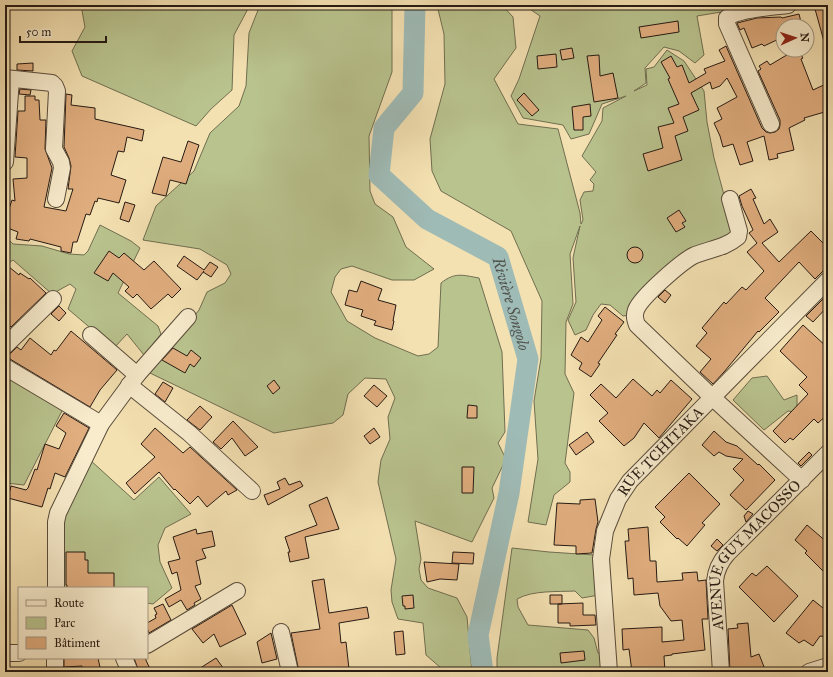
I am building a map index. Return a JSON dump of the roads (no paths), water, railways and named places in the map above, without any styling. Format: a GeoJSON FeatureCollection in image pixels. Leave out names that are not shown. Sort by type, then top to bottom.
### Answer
{"type":"FeatureCollection","features":[{"type":"Feature","properties":{"kind":"street"},"geometry":{"type":"LineString","coordinates":[[771,124],[727,24],[727,18],[731,14],[739,12],[788,5]]}},
{"type":"Feature","properties":{"kind":"street"},"geometry":{"type":"LineString","coordinates":[[5,162],[8,78],[52,83],[57,91],[54,148],[61,162],[62,168],[56,199]]}},
{"type":"Feature","properties":{"kind":"street"},"geometry":{"type":"LineString","coordinates":[[730,199],[739,231],[738,237],[728,244],[695,256],[681,264],[650,293],[637,309],[635,317],[637,325],[802,480]]}},
{"type":"Feature","properties":{"kind":"street","name":"RUE TCHITAKA"},"geometry":{"type":"LineString","coordinates":[[609,672],[601,559],[605,531],[618,499],[630,481],[828,280]]}},
{"type":"Feature","properties":{"kind":"street"},"geometry":{"type":"LineString","coordinates":[[5,346],[53,299]]}},
{"type":"Feature","properties":{"kind":"street"},"geometry":{"type":"LineString","coordinates":[[56,587],[56,522],[58,513],[101,424],[133,380],[188,317]]}},
{"type":"Feature","properties":{"kind":"street"},"geometry":{"type":"LineString","coordinates":[[91,335],[133,380],[252,491]]}},
{"type":"Feature","properties":{"kind":"street"},"geometry":{"type":"LineString","coordinates":[[5,368],[101,424]]}},
{"type":"Feature","properties":{"kind":"street","name":"AVENUE GUY MACOSSO"},"geometry":{"type":"LineString","coordinates":[[721,672],[716,601],[716,573],[720,563],[727,554],[828,453]]}},
{"type":"Feature","properties":{"kind":"street"},"geometry":{"type":"LineString","coordinates":[[148,644],[237,591]]}},
{"type":"Feature","properties":{"kind":"street"},"geometry":{"type":"LineString","coordinates":[[281,632],[287,671]]}},
{"type":"Feature","properties":{"kind":"street"},"geometry":{"type":"LineString","coordinates":[[5,653],[18,653]]}},
{"type":"Feature","properties":{"kind":"street"},"geometry":{"type":"LineString","coordinates":[[55,659],[55,672]]}},
{"type":"Feature","properties":{"kind":"street"},"geometry":{"type":"LineString","coordinates":[[809,672],[828,666]]}},
{"type":"Feature","properties":{"kind":"waterway","name":"Rivière Songolo"},"geometry":{"type":"LineString","coordinates":[[415,5],[413,93],[384,128],[379,175],[427,219],[498,257],[528,359],[509,493],[478,635],[483,672]]}}]}
